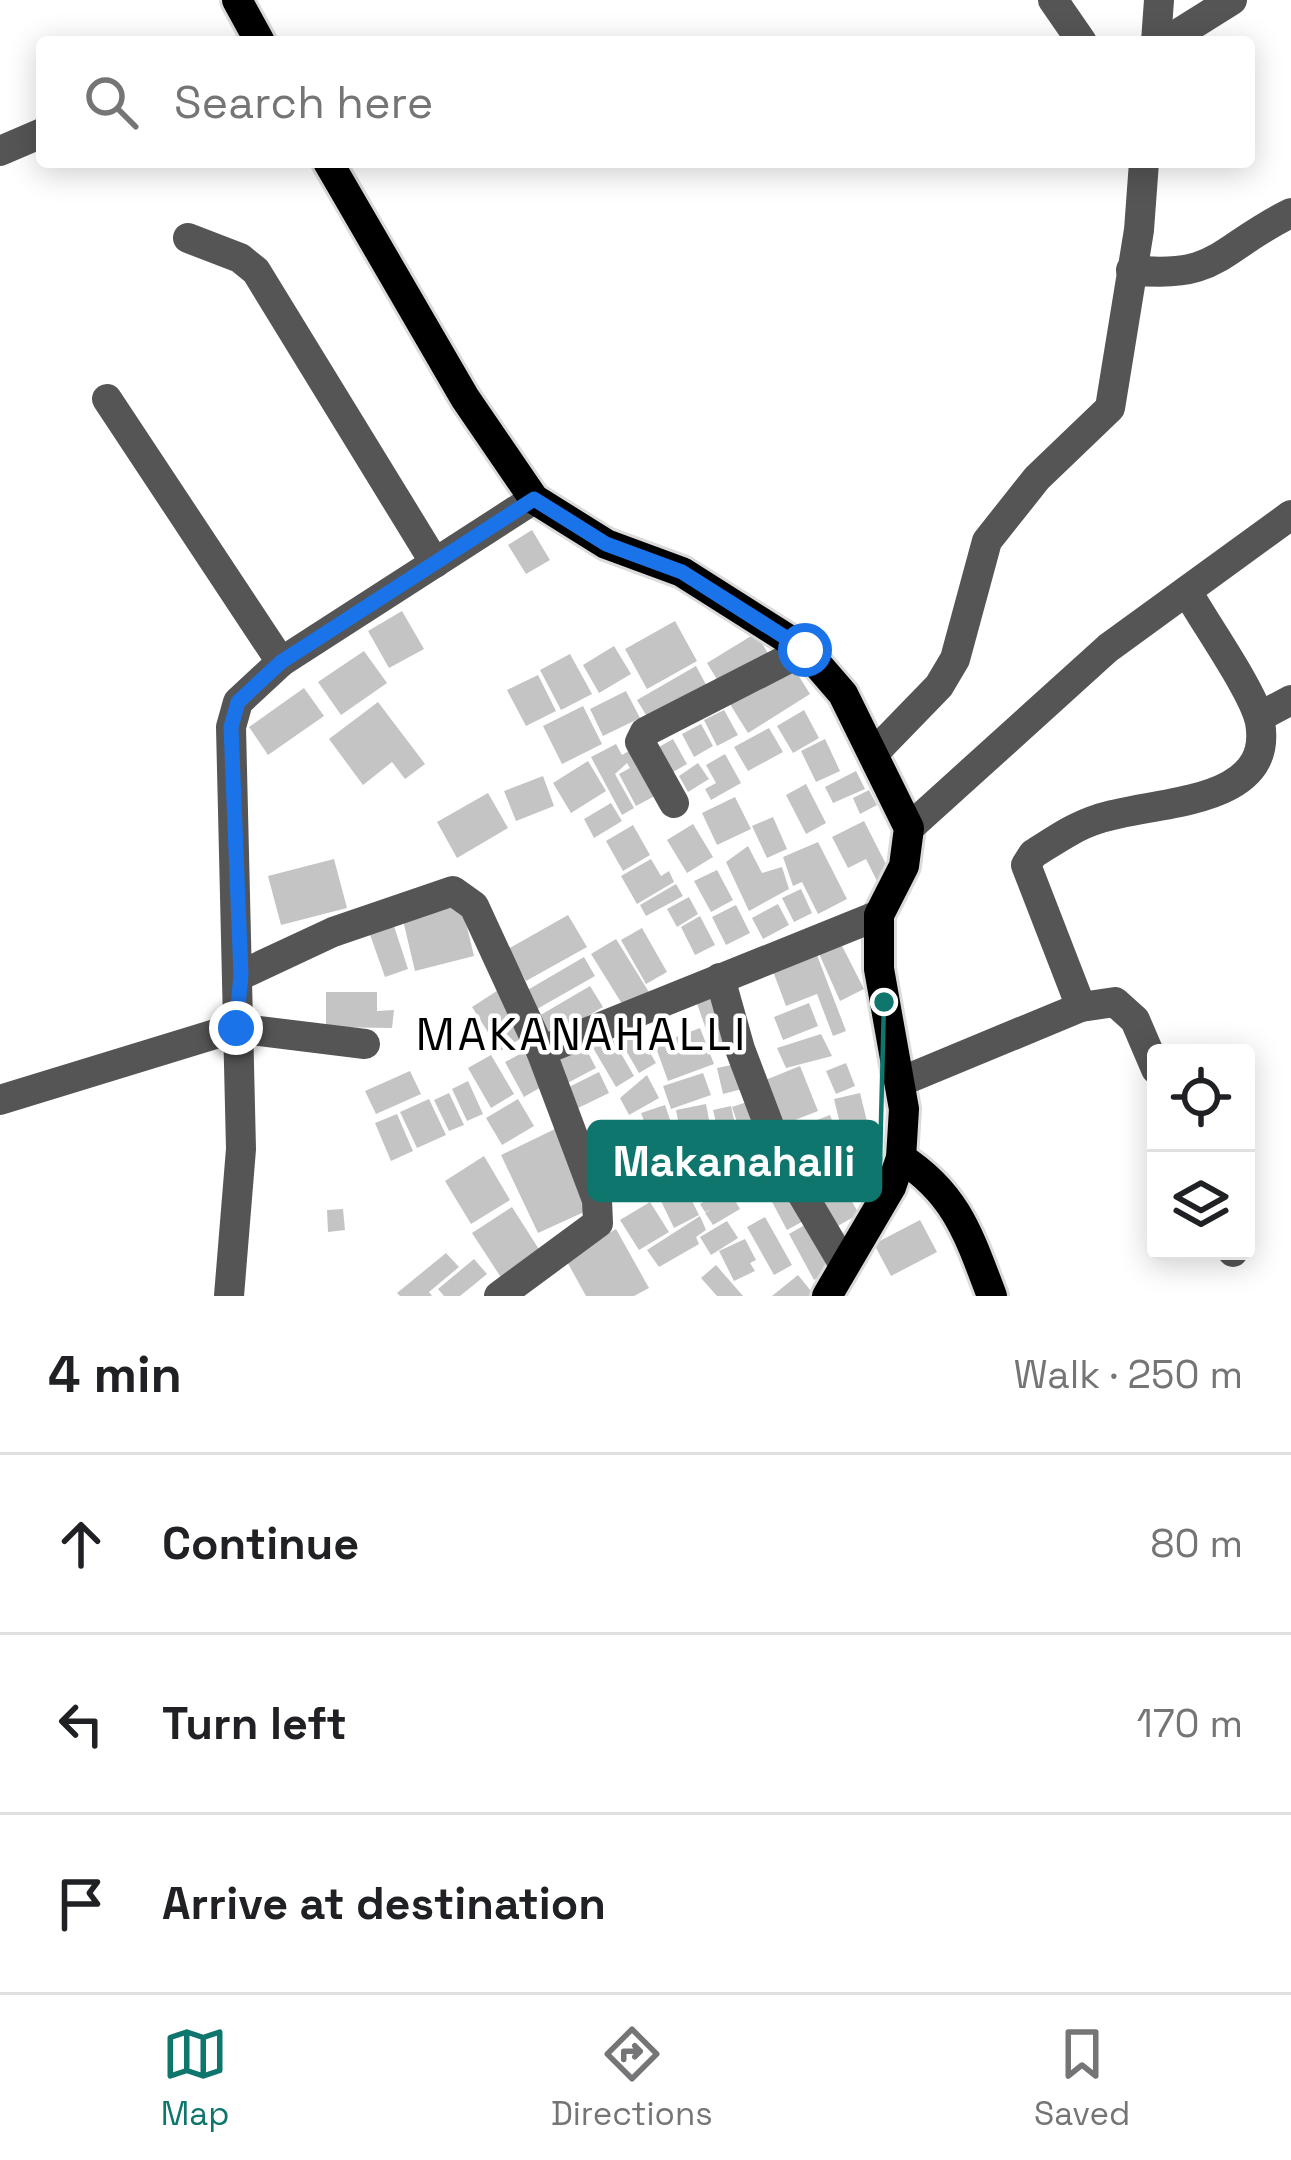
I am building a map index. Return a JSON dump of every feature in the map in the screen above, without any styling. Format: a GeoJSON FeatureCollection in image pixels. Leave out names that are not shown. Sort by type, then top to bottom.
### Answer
{"type":"FeatureCollection","features":[{"type":"Feature","properties":{"kind":"main road"},"geometry":{"type":"LineString","coordinates":[[237,0],[257,36]]}},
{"type":"Feature","properties":{"kind":"main road"},"geometry":{"type":"LineString","coordinates":[[331,168],[465,398],[534,499],[606,544],[682,572],[805,650],[843,694],[909,828],[904,866],[879,915],[879,969],[900,1082],[901,1158],[891,1186],[827,1296]]}},
{"type":"Feature","properties":{"kind":"main road"},"geometry":{"type":"LineString","coordinates":[[901,1158],[935,1180],[965,1225],[992,1296]]}},
{"type":"Feature","properties":{"kind":"street"},"geometry":{"type":"LineString","coordinates":[[1053,0],[1078,36]]}},
{"type":"Feature","properties":{"kind":"street"},"geometry":{"type":"LineString","coordinates":[[1159,0],[1160,36]]}},
{"type":"Feature","properties":{"kind":"street"},"geometry":{"type":"LineString","coordinates":[[1170,36],[1232,0]]}},
{"type":"Feature","properties":{"kind":"street"},"geometry":{"type":"LineString","coordinates":[[0,151],[36,136]]}},
{"type":"Feature","properties":{"kind":"street"},"geometry":{"type":"LineString","coordinates":[[874,753],[939,686],[955,659],[987,541],[1037,478],[1110,408],[1143,168]]}},
{"type":"Feature","properties":{"kind":"street"},"geometry":{"type":"LineString","coordinates":[[1131,270],[1178,275],[1201,270],[1248,234],[1291,213]]}},
{"type":"Feature","properties":{"kind":"street"},"geometry":{"type":"LineString","coordinates":[[188,238],[240,258],[256,271],[435,563]]}},
{"type":"Feature","properties":{"kind":"street"},"geometry":{"type":"LineString","coordinates":[[107,399],[281,662]]}},
{"type":"Feature","properties":{"kind":"street"},"geometry":{"type":"LineString","coordinates":[[229,1296],[241,1149],[236,1028],[241,975],[231,727],[238,702],[281,662],[534,499]]}},
{"type":"Feature","properties":{"kind":"street"},"geometry":{"type":"LineString","coordinates":[[909,828],[1049,697],[1291,515]]}},
{"type":"Feature","properties":{"kind":"street"},"geometry":{"type":"LineString","coordinates":[[1081,1007],[1026,865],[1033,854],[1080,825],[1233,784],[1255,770],[1262,750],[1259,717],[1187,592]]}},
{"type":"Feature","properties":{"kind":"street"},"geometry":{"type":"LineString","coordinates":[[674,803],[640,742],[646,732],[805,650]]}},
{"type":"Feature","properties":{"kind":"street"},"geometry":{"type":"LineString","coordinates":[[1259,717],[1291,700]]}},
{"type":"Feature","properties":{"kind":"street"},"geometry":{"type":"LineString","coordinates":[[241,975],[334,932],[453,891],[474,906],[541,1051],[597,1200],[598,1223],[499,1296]]}},
{"type":"Feature","properties":{"kind":"street"},"geometry":{"type":"LineString","coordinates":[[541,1051],[879,915]]}},
{"type":"Feature","properties":{"kind":"street"},"geometry":{"type":"LineString","coordinates":[[721,978],[740,1049],[782,1160],[843,1263]]}},
{"type":"Feature","properties":{"kind":"street"},"geometry":{"type":"LineString","coordinates":[[900,1082],[1081,1007],[1114,1002],[1126,1008],[1147,1051]]}},
{"type":"Feature","properties":{"kind":"street"},"geometry":{"type":"LineString","coordinates":[[0,1100],[236,1028],[365,1044]]}},
{"type":"Feature","properties":{"kind":"building"},"geometry":{"type":"Polygon","coordinates":[[[532,530],[550,560],[526,574],[508,545],[532,530]]]}},
{"type":"Feature","properties":{"kind":"building"},"geometry":{"type":"Polygon","coordinates":[[[402,611],[424,649],[389,668],[368,631],[402,611]]]}},
{"type":"Feature","properties":{"kind":"building"},"geometry":{"type":"Polygon","coordinates":[[[675,621],[697,661],[647,689],[625,649],[675,621]]]}},
{"type":"Feature","properties":{"kind":"building"},"geometry":{"type":"Polygon","coordinates":[[[756,633],[770,657],[721,686],[707,663],[756,633]]]}},
{"type":"Feature","properties":{"kind":"building"},"geometry":{"type":"Polygon","coordinates":[[[614,646],[631,674],[599,693],[583,665],[614,646]]]}},
{"type":"Feature","properties":{"kind":"building"},"geometry":{"type":"Polygon","coordinates":[[[364,651],[387,683],[341,715],[318,682],[364,651]]]}},
{"type":"Feature","properties":{"kind":"building"},"geometry":{"type":"Polygon","coordinates":[[[570,654],[592,694],[561,710],[540,670],[570,654]]]}},
{"type":"Feature","properties":{"kind":"building"},"geometry":{"type":"Polygon","coordinates":[[[790,662],[810,694],[748,733],[728,701],[790,662]]]}},
{"type":"Feature","properties":{"kind":"building"},"geometry":{"type":"Polygon","coordinates":[[[696,666],[710,692],[652,725],[637,700],[696,666]]]}},
{"type":"Feature","properties":{"kind":"building"},"geometry":{"type":"Polygon","coordinates":[[[538,675],[556,711],[526,726],[507,690],[538,675]]]}},
{"type":"Feature","properties":{"kind":"building"},"geometry":{"type":"Polygon","coordinates":[[[304,688],[324,716],[268,755],[249,727],[304,688]]]}},
{"type":"Feature","properties":{"kind":"building"},"geometry":{"type":"Polygon","coordinates":[[[626,691],[640,718],[603,736],[590,709],[626,691]]]}},
{"type":"Feature","properties":{"kind":"building"},"geometry":{"type":"Polygon","coordinates":[[[378,702],[425,764],[405,779],[392,762],[363,785],[329,739],[378,702]]]}},
{"type":"Feature","properties":{"kind":"building"},"geometry":{"type":"Polygon","coordinates":[[[583,706],[602,744],[562,764],[543,726],[583,706]]]}},
{"type":"Feature","properties":{"kind":"building"},"geometry":{"type":"Polygon","coordinates":[[[724,710],[738,735],[717,746],[704,720],[724,710]]]}},
{"type":"Feature","properties":{"kind":"building"},"geometry":{"type":"Polygon","coordinates":[[[804,710],[819,738],[793,753],[777,726],[804,710]]]}},
{"type":"Feature","properties":{"kind":"building"},"geometry":{"type":"Polygon","coordinates":[[[701,724],[713,746],[694,757],[682,734],[701,724]]]}},
{"type":"Feature","properties":{"kind":"building"},"geometry":{"type":"Polygon","coordinates":[[[769,728],[783,752],[748,771],[734,747],[769,728]]]}},
{"type":"Feature","properties":{"kind":"building"},"geometry":{"type":"Polygon","coordinates":[[[673,739],[687,764],[673,772],[659,747],[673,739]]]}},
{"type":"Feature","properties":{"kind":"building"},"geometry":{"type":"Polygon","coordinates":[[[825,739],[840,771],[816,782],[801,751],[825,739]]]}},
{"type":"Feature","properties":{"kind":"building"},"geometry":{"type":"Polygon","coordinates":[[[616,744],[622,755],[637,746],[662,792],[636,806],[619,774],[630,768],[627,763],[615,774],[634,808],[622,815],[591,757],[616,744]]]}},
{"type":"Feature","properties":{"kind":"building"},"geometry":{"type":"Polygon","coordinates":[[[725,754],[741,783],[711,800],[705,789],[716,783],[706,765],[725,754]]]}},
{"type":"Feature","properties":{"kind":"building"},"geometry":{"type":"Polygon","coordinates":[[[588,761],[606,791],[571,813],[553,783],[588,761]]]}},
{"type":"Feature","properties":{"kind":"building"},"geometry":{"type":"Polygon","coordinates":[[[698,763],[709,779],[688,792],[679,776],[698,763]]]}},
{"type":"Feature","properties":{"kind":"building"},"geometry":{"type":"Polygon","coordinates":[[[856,771],[865,789],[833,803],[825,787],[856,771]]]}},
{"type":"Feature","properties":{"kind":"building"},"geometry":{"type":"Polygon","coordinates":[[[543,776],[554,806],[516,821],[504,791],[543,776]]]}},
{"type":"Feature","properties":{"kind":"building"},"geometry":{"type":"Polygon","coordinates":[[[806,784],[826,823],[806,834],[786,795],[806,784]]]}},
{"type":"Feature","properties":{"kind":"building"},"geometry":{"type":"Polygon","coordinates":[[[869,790],[877,805],[860,814],[853,798],[869,790]]]}},
{"type":"Feature","properties":{"kind":"building"},"geometry":{"type":"Polygon","coordinates":[[[488,793],[508,828],[457,858],[437,822],[488,793]]]}},
{"type":"Feature","properties":{"kind":"building"},"geometry":{"type":"Polygon","coordinates":[[[735,797],[751,829],[717,845],[702,813],[735,797]]]}},
{"type":"Feature","properties":{"kind":"building"},"geometry":{"type":"Polygon","coordinates":[[[611,803],[622,821],[594,838],[584,819],[611,803]]]}},
{"type":"Feature","properties":{"kind":"building"},"geometry":{"type":"Polygon","coordinates":[[[773,817],[787,849],[767,858],[752,826],[773,817]]]}},
{"type":"Feature","properties":{"kind":"building"},"geometry":{"type":"Polygon","coordinates":[[[864,821],[892,876],[878,883],[866,859],[848,868],[832,837],[864,821]]]}},
{"type":"Feature","properties":{"kind":"building"},"geometry":{"type":"Polygon","coordinates":[[[693,824],[713,857],[687,873],[667,840],[693,824]]]}},
{"type":"Feature","properties":{"kind":"building"},"geometry":{"type":"Polygon","coordinates":[[[633,825],[650,855],[623,871],[606,841],[633,825]]]}},
{"type":"Feature","properties":{"kind":"building"},"geometry":{"type":"Polygon","coordinates":[[[818,842],[847,899],[818,914],[802,882],[793,886],[783,857],[818,842]]]}},
{"type":"Feature","properties":{"kind":"building"},"geometry":{"type":"Polygon","coordinates":[[[748,846],[762,873],[782,867],[789,889],[749,911],[726,862],[748,846]]]}},
{"type":"Feature","properties":{"kind":"building"},"geometry":{"type":"Polygon","coordinates":[[[334,859],[347,908],[281,925],[268,876],[334,859]]]}},
{"type":"Feature","properties":{"kind":"building"},"geometry":{"type":"Polygon","coordinates":[[[651,859],[661,876],[669,871],[674,882],[637,904],[621,876],[651,859]]]}},
{"type":"Feature","properties":{"kind":"building"},"geometry":{"type":"Polygon","coordinates":[[[717,870],[733,900],[711,912],[694,881],[717,870]]]}},
{"type":"Feature","properties":{"kind":"building"},"geometry":{"type":"Polygon","coordinates":[[[676,884],[683,896],[646,916],[640,905],[676,884]]]}},
{"type":"Feature","properties":{"kind":"building"},"geometry":{"type":"Polygon","coordinates":[[[801,889],[812,913],[794,922],[782,898],[801,889]]]}},
{"type":"Feature","properties":{"kind":"building"},"geometry":{"type":"Polygon","coordinates":[[[689,897],[698,914],[677,927],[667,909],[689,897]]]}},
{"type":"Feature","properties":{"kind":"building"},"geometry":{"type":"Polygon","coordinates":[[[461,902],[474,956],[415,971],[402,916],[461,902]]]}},
{"type":"Feature","properties":{"kind":"building"},"geometry":{"type":"Polygon","coordinates":[[[778,904],[789,925],[763,939],[752,918],[778,904]]]}},
{"type":"Feature","properties":{"kind":"building"},"geometry":{"type":"Polygon","coordinates":[[[736,905],[750,933],[726,945],[712,917],[736,905]]]}},
{"type":"Feature","properties":{"kind":"building"},"geometry":{"type":"Polygon","coordinates":[[[568,915],[587,947],[526,981],[508,949],[568,915]]]}},
{"type":"Feature","properties":{"kind":"building"},"geometry":{"type":"Polygon","coordinates":[[[700,916],[715,945],[695,955],[681,927],[700,916]]]}},
{"type":"Feature","properties":{"kind":"building"},"geometry":{"type":"Polygon","coordinates":[[[392,920],[408,969],[385,977],[368,929],[392,920]]]}},
{"type":"Feature","properties":{"kind":"building"},"geometry":{"type":"Polygon","coordinates":[[[642,928],[667,972],[646,984],[621,940],[642,928]]]}},
{"type":"Feature","properties":{"kind":"building"},"geometry":{"type":"Polygon","coordinates":[[[838,938],[864,989],[840,1001],[817,949],[838,938]]]}},
{"type":"Feature","properties":{"kind":"building"},"geometry":{"type":"Polygon","coordinates":[[[616,939],[649,992],[624,1007],[591,954],[616,939]]]}},
{"type":"Feature","properties":{"kind":"building"},"geometry":{"type":"Polygon","coordinates":[[[812,942],[846,1031],[833,1036],[817,994],[786,1006],[768,958],[812,942]]]}},
{"type":"Feature","properties":{"kind":"building"},"geometry":{"type":"Polygon","coordinates":[[[584,957],[595,976],[530,1013],[519,995],[584,957]]]}},
{"type":"Feature","properties":{"kind":"building"},"geometry":{"type":"Polygon","coordinates":[[[590,986],[603,1007],[545,1041],[532,1020],[590,986]]]}},
{"type":"Feature","properties":{"kind":"building"},"geometry":{"type":"Polygon","coordinates":[[[503,987],[532,1032],[500,1051],[472,1007],[503,987]]]}},
{"type":"Feature","properties":{"kind":"building"},"geometry":{"type":"Polygon","coordinates":[[[717,990],[735,1041],[713,1049],[695,998],[717,990]]]}},
{"type":"Feature","properties":{"kind":"building"},"geometry":{"type":"Polygon","coordinates":[[[326,992],[377,992],[377,1011],[394,1010],[392,1028],[326,1027],[326,992]]]}},
{"type":"Feature","properties":{"kind":"building"},"geometry":{"type":"Polygon","coordinates":[[[809,1003],[818,1026],[783,1040],[774,1017],[809,1003]]]}},
{"type":"Feature","properties":{"kind":"building"},"geometry":{"type":"Polygon","coordinates":[[[631,1020],[656,1063],[639,1073],[614,1030],[631,1020]]]}},
{"type":"Feature","properties":{"kind":"building"},"geometry":{"type":"Polygon","coordinates":[[[700,1028],[714,1064],[668,1081],[655,1045],[700,1028]]]}},
{"type":"Feature","properties":{"kind":"building"},"geometry":{"type":"Polygon","coordinates":[[[608,1031],[634,1076],[616,1087],[589,1041],[608,1031]]]}},
{"type":"Feature","properties":{"kind":"building"},"geometry":{"type":"Polygon","coordinates":[[[821,1034],[832,1056],[786,1068],[777,1048],[821,1034]]]}},
{"type":"Feature","properties":{"kind":"building"},"geometry":{"type":"Polygon","coordinates":[[[582,1041],[596,1068],[560,1087],[546,1060],[582,1041]]]}},
{"type":"Feature","properties":{"kind":"building"},"geometry":{"type":"Polygon","coordinates":[[[529,1049],[548,1083],[524,1097],[505,1062],[529,1049]]]}},
{"type":"Feature","properties":{"kind":"building"},"geometry":{"type":"Polygon","coordinates":[[[491,1055],[514,1094],[491,1108],[468,1068],[491,1055]]]}},
{"type":"Feature","properties":{"kind":"building"},"geometry":{"type":"Polygon","coordinates":[[[846,1063],[855,1086],[836,1094],[826,1071],[846,1063]]]}},
{"type":"Feature","properties":{"kind":"building"},"geometry":{"type":"Polygon","coordinates":[[[736,1064],[742,1089],[723,1094],[717,1068],[736,1064]]]}},
{"type":"Feature","properties":{"kind":"building"},"geometry":{"type":"Polygon","coordinates":[[[800,1066],[818,1111],[782,1125],[763,1081],[800,1066]]]}},
{"type":"Feature","properties":{"kind":"building"},"geometry":{"type":"Polygon","coordinates":[[[410,1071],[421,1094],[376,1114],[365,1091],[410,1071]]]}},
{"type":"Feature","properties":{"kind":"building"},"geometry":{"type":"Polygon","coordinates":[[[599,1072],[609,1093],[572,1111],[563,1090],[599,1072]]]}},
{"type":"Feature","properties":{"kind":"building"},"geometry":{"type":"Polygon","coordinates":[[[703,1073],[711,1095],[671,1109],[663,1086],[703,1073]]]}},
{"type":"Feature","properties":{"kind":"building"},"geometry":{"type":"Polygon","coordinates":[[[647,1075],[659,1098],[629,1115],[620,1098],[647,1075]]]}},
{"type":"Feature","properties":{"kind":"building"},"geometry":{"type":"Polygon","coordinates":[[[468,1081],[483,1114],[467,1121],[452,1089],[468,1081]]]}},
{"type":"Feature","properties":{"kind":"building"},"geometry":{"type":"Polygon","coordinates":[[[449,1093],[464,1125],[449,1131],[434,1100],[449,1093]]]}},
{"type":"Feature","properties":{"kind":"building"},"geometry":{"type":"Polygon","coordinates":[[[860,1093],[876,1158],[850,1165],[834,1099],[860,1093]]]}},
{"type":"Feature","properties":{"kind":"building"},"geometry":{"type":"Polygon","coordinates":[[[429,1099],[446,1135],[417,1148],[400,1112],[429,1099]]]}},
{"type":"Feature","properties":{"kind":"building"},"geometry":{"type":"Polygon","coordinates":[[[518,1099],[534,1126],[502,1145],[486,1118],[518,1099]]]}},
{"type":"Feature","properties":{"kind":"building"},"geometry":{"type":"Polygon","coordinates":[[[756,1099],[770,1142],[746,1149],[732,1107],[756,1099]]]}},
{"type":"Feature","properties":{"kind":"building"},"geometry":{"type":"Polygon","coordinates":[[[706,1104],[711,1130],[681,1136],[676,1110],[706,1104]]]}},
{"type":"Feature","properties":{"kind":"building"},"geometry":{"type":"Polygon","coordinates":[[[665,1105],[674,1131],[651,1140],[641,1113],[665,1105]]]}},
{"type":"Feature","properties":{"kind":"building"},"geometry":{"type":"Polygon","coordinates":[[[731,1106],[740,1147],[723,1151],[713,1110],[731,1106]]]}},
{"type":"Feature","properties":{"kind":"building"},"geometry":{"type":"Polygon","coordinates":[[[397,1114],[413,1151],[391,1161],[375,1123],[397,1114]]]}},
{"type":"Feature","properties":{"kind":"building"},"geometry":{"type":"Polygon","coordinates":[[[830,1115],[842,1147],[806,1161],[794,1129],[830,1115]]]}},
{"type":"Feature","properties":{"kind":"building"},"geometry":{"type":"Polygon","coordinates":[[[557,1128],[595,1207],[538,1233],[501,1155],[557,1128]]]}},
{"type":"Feature","properties":{"kind":"building"},"geometry":{"type":"Polygon","coordinates":[[[618,1142],[638,1192],[614,1201],[594,1151],[618,1142]]]}},
{"type":"Feature","properties":{"kind":"building"},"geometry":{"type":"Polygon","coordinates":[[[484,1156],[510,1200],[471,1224],[445,1181],[484,1156]]]}},
{"type":"Feature","properties":{"kind":"building"},"geometry":{"type":"Polygon","coordinates":[[[784,1174],[807,1219],[787,1230],[763,1185],[784,1174]]]}},
{"type":"Feature","properties":{"kind":"building"},"geometry":{"type":"Polygon","coordinates":[[[841,1182],[859,1214],[827,1232],[809,1199],[841,1182]]]}},
{"type":"Feature","properties":{"kind":"building"},"geometry":{"type":"Polygon","coordinates":[[[685,1187],[699,1215],[674,1228],[660,1199],[685,1187]]]}},
{"type":"Feature","properties":{"kind":"building"},"geometry":{"type":"Polygon","coordinates":[[[728,1188],[740,1209],[713,1225],[705,1213],[710,1209],[705,1212],[700,1204],[728,1188]]]}},
{"type":"Feature","properties":{"kind":"building"},"geometry":{"type":"Polygon","coordinates":[[[650,1202],[669,1232],[639,1250],[620,1220],[650,1202]]]}},
{"type":"Feature","properties":{"kind":"building"},"geometry":{"type":"Polygon","coordinates":[[[512,1207],[542,1254],[502,1279],[472,1233],[512,1207]]]}},
{"type":"Feature","properties":{"kind":"building"},"geometry":{"type":"Polygon","coordinates":[[[343,1209],[345,1230],[328,1232],[327,1210],[343,1209]]]}},
{"type":"Feature","properties":{"kind":"building"},"geometry":{"type":"Polygon","coordinates":[[[700,1216],[706,1230],[696,1237],[699,1244],[659,1267],[647,1250],[700,1216]]]}},
{"type":"Feature","properties":{"kind":"building"},"geometry":{"type":"Polygon","coordinates":[[[765,1217],[792,1265],[774,1275],[747,1227],[765,1217]]]}},
{"type":"Feature","properties":{"kind":"building"},"geometry":{"type":"Polygon","coordinates":[[[920,1220],[937,1252],[891,1276],[874,1244],[920,1220]]]}},
{"type":"Feature","properties":{"kind":"building"},"geometry":{"type":"Polygon","coordinates":[[[727,1221],[738,1238],[711,1255],[700,1237],[727,1221]]]}},
{"type":"Feature","properties":{"kind":"building"},"geometry":{"type":"Polygon","coordinates":[[[810,1222],[836,1268],[814,1280],[789,1234],[810,1222]]]}},
{"type":"Feature","properties":{"kind":"building"},"geometry":{"type":"Polygon","coordinates":[[[616,1229],[649,1288],[634,1296],[586,1296],[565,1258],[616,1229]]]}},
{"type":"Feature","properties":{"kind":"building"},"geometry":{"type":"Polygon","coordinates":[[[745,1239],[756,1260],[750,1263],[755,1271],[734,1281],[719,1251],[745,1239]]]}},
{"type":"Feature","properties":{"kind":"building"},"geometry":{"type":"Polygon","coordinates":[[[446,1253],[459,1267],[429,1292],[432,1296],[397,1293],[446,1253]]]}},
{"type":"Feature","properties":{"kind":"building"},"geometry":{"type":"Polygon","coordinates":[[[474,1259],[487,1274],[460,1296],[444,1296],[438,1289],[474,1259]]]}},
{"type":"Feature","properties":{"kind":"building"},"geometry":{"type":"Polygon","coordinates":[[[716,1265],[743,1296],[717,1296],[701,1278],[716,1265]]]}},
{"type":"Feature","properties":{"kind":"building"},"geometry":{"type":"Polygon","coordinates":[[[798,1275],[815,1296],[772,1296],[798,1275]]]}},
{"type":"Feature","properties":{"kind":"place","name":"Makanahalli"},"geometry":{"type":"Point","coordinates":[884,1002]}},
{"type":"Feature","properties":{"kind":"district","name":"MAKANAHALLI"},"geometry":{"type":"Point","coordinates":[582,1034]}},
{"type":"Feature","properties":{"kind":"route"},"geometry":{"type":"LineString","coordinates":[[236,1028],[241,975],[231,727],[238,702],[281,662],[534,499],[606,544],[682,572],[805,650]]}}]}
